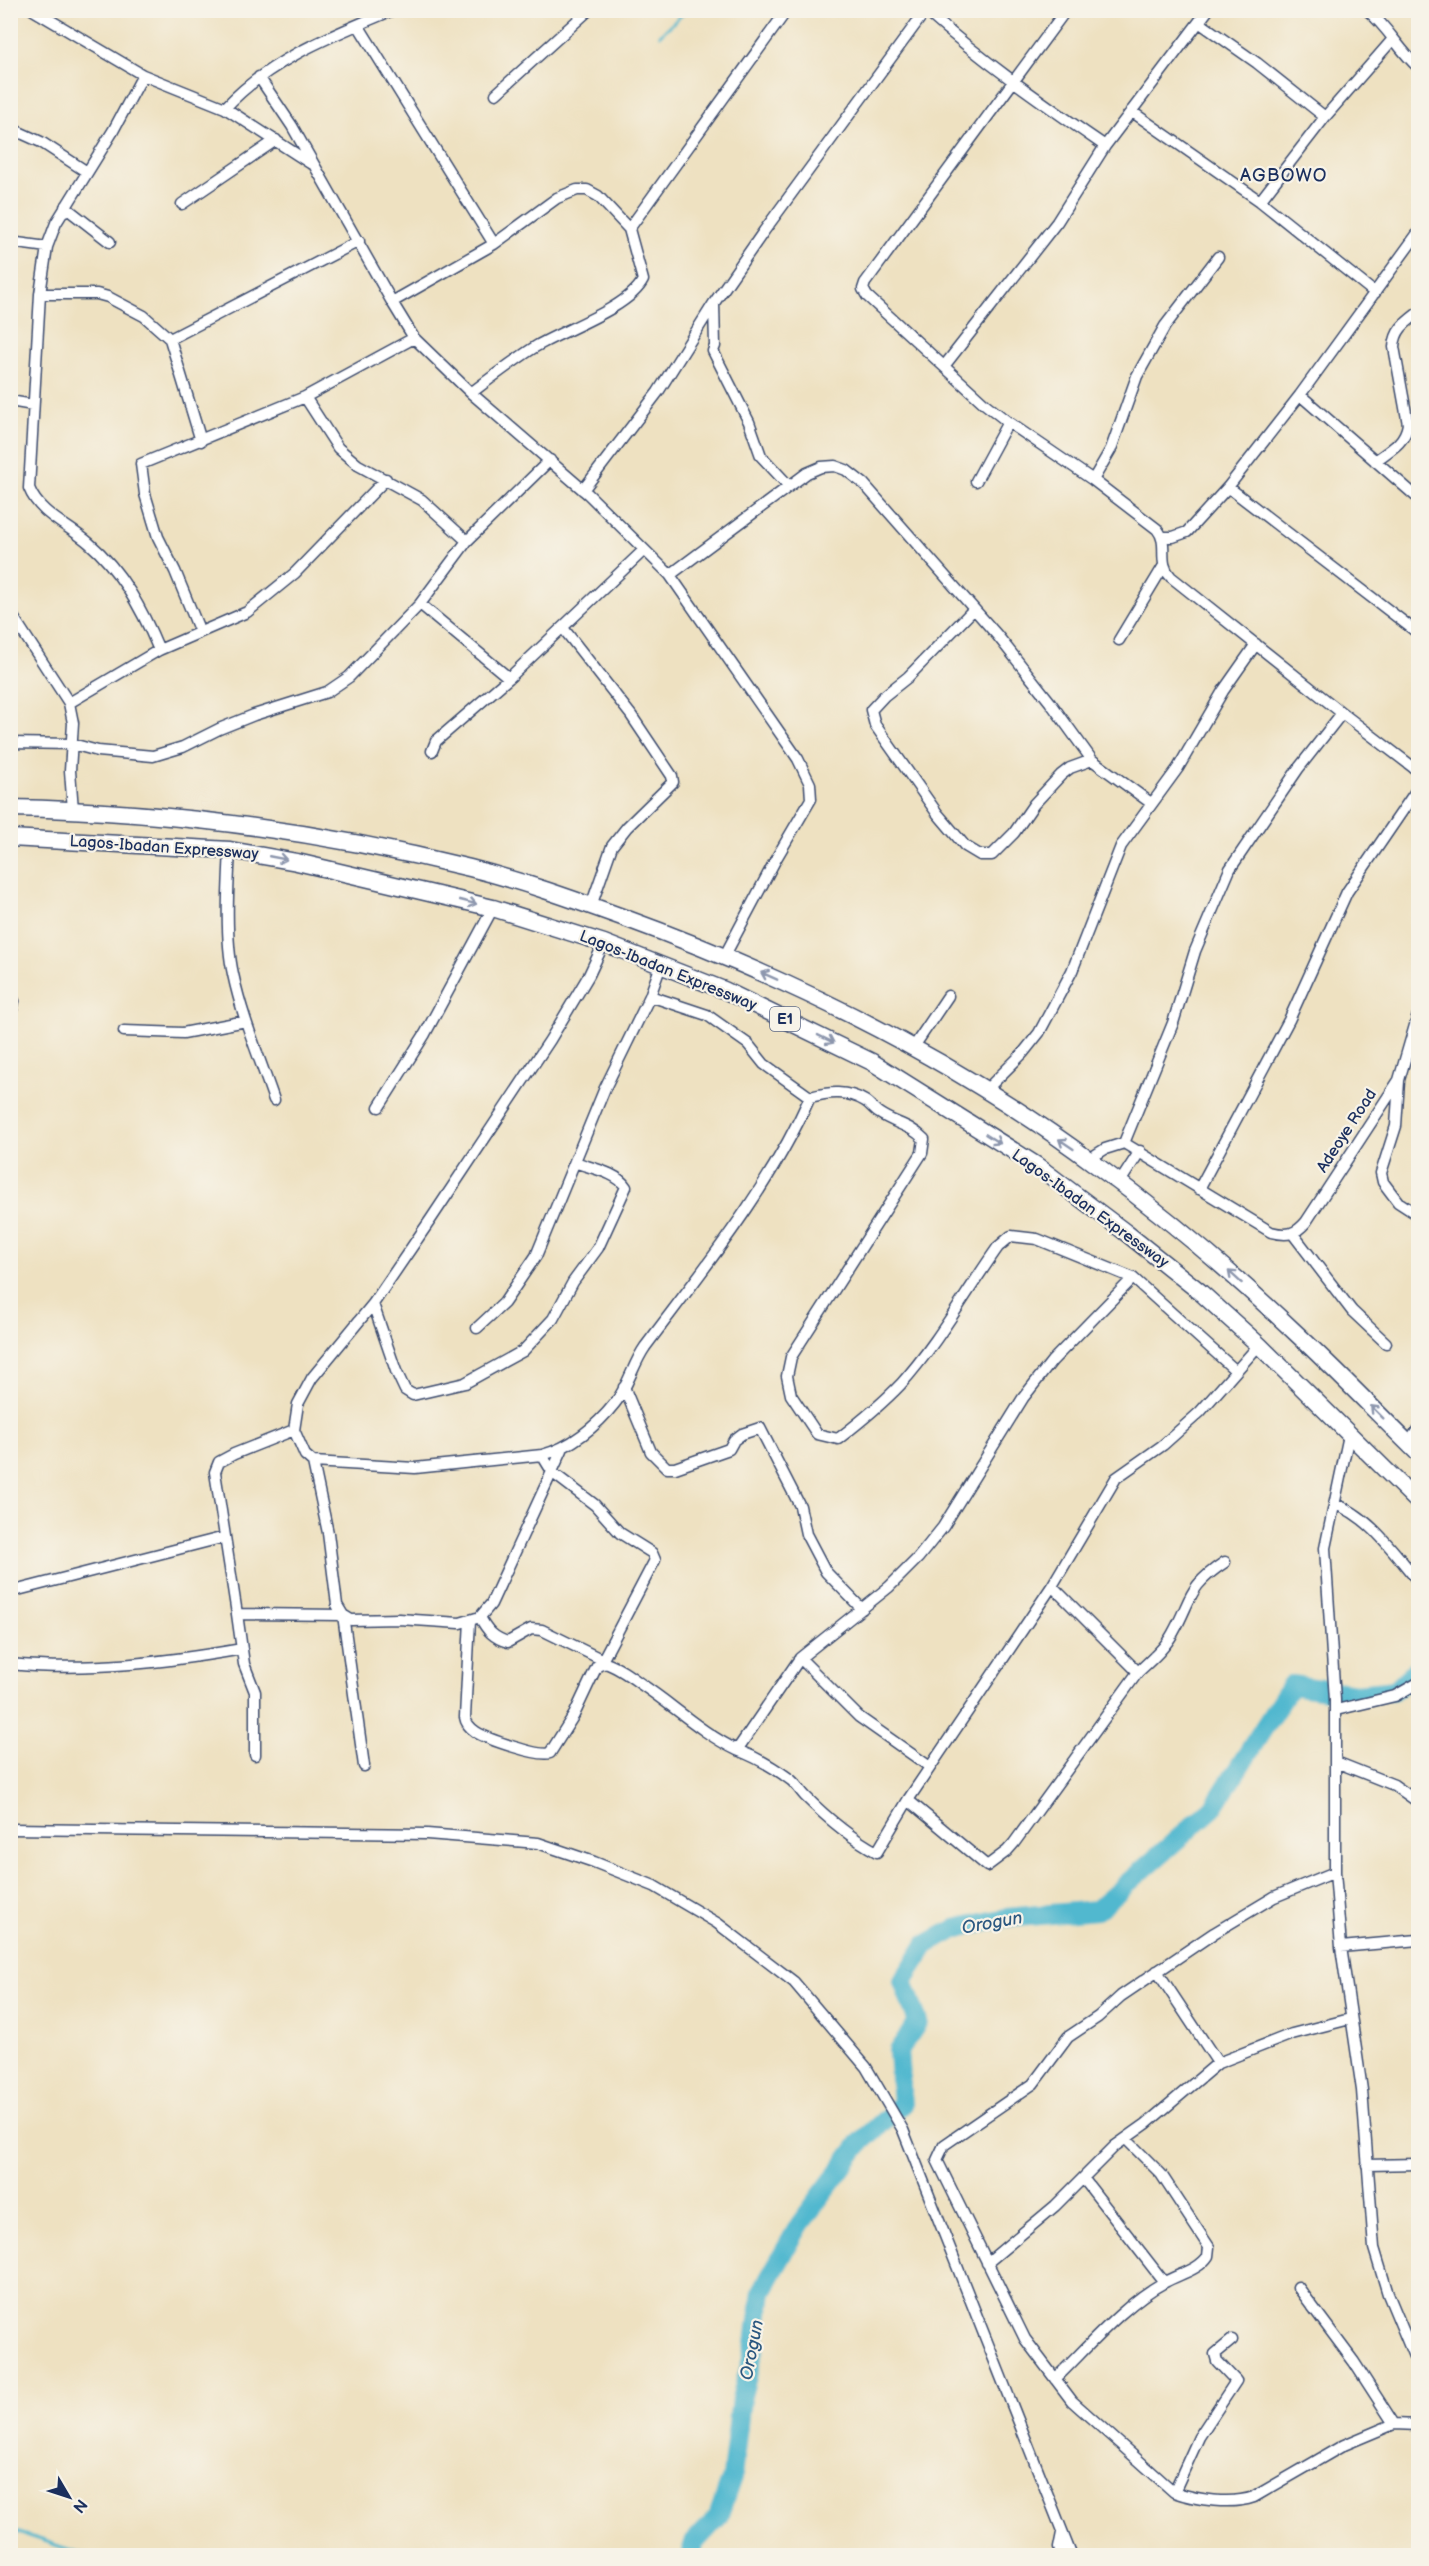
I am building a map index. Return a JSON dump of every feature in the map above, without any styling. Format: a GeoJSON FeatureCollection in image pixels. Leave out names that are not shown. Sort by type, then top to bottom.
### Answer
{"type":"FeatureCollection","features":[{"type":"Feature","properties":{"kind":"highway","name":"Lagos-Ibadan Expressway"},"geometry":{"type":"LineString","coordinates":[[10,808],[139,813],[360,843],[473,869],[591,906],[724,957],[812,995],[913,1048],[985,1091],[1120,1182],[1199,1244],[1300,1336],[1414,1448]]}},
{"type":"Feature","properties":{"kind":"highway","name":"Lagos-Ibadan Expressway"},"geometry":{"type":"LineString","coordinates":[[10,838],[230,850],[297,862],[493,908],[603,943],[724,990],[872,1062],[1036,1166],[1162,1262],[1259,1345],[1419,1502]]}},
{"type":"Feature","properties":{"kind":"street"},"geometry":{"type":"LineString","coordinates":[[33,10],[143,75],[225,108],[313,165]]}},
{"type":"Feature","properties":{"kind":"street"},"geometry":{"type":"LineString","coordinates":[[225,108],[259,77],[313,45],[393,10]]}},
{"type":"Feature","properties":{"kind":"street"},"geometry":{"type":"LineString","coordinates":[[629,229],[787,10]]}},
{"type":"Feature","properties":{"kind":"street"},"geometry":{"type":"LineString","coordinates":[[1066,10],[865,283],[863,289],[867,296],[945,365],[966,387],[1008,422],[1140,514],[1163,537],[1173,537],[1187,532],[1228,487],[1300,395],[1419,233]]}},
{"type":"Feature","properties":{"kind":"street"},"geometry":{"type":"LineString","coordinates":[[945,365],[1057,222],[1105,146],[1208,10]]}},
{"type":"Feature","properties":{"kind":"street"},"geometry":{"type":"LineString","coordinates":[[1367,10],[1387,29],[1393,39],[1419,67]]}},
{"type":"Feature","properties":{"kind":"street"},"geometry":{"type":"LineString","coordinates":[[583,490],[652,400],[714,303],[764,231],[926,11],[1014,83],[1105,146]]}},
{"type":"Feature","properties":{"kind":"street"},"geometry":{"type":"LineString","coordinates":[[496,94],[584,12]]}},
{"type":"Feature","properties":{"kind":"street"},"geometry":{"type":"LineString","coordinates":[[1200,23],[1257,63],[1324,117]]}},
{"type":"Feature","properties":{"kind":"street"},"geometry":{"type":"LineString","coordinates":[[358,25],[494,243]]}},
{"type":"Feature","properties":{"kind":"street"},"geometry":{"type":"LineString","coordinates":[[1260,201],[1324,117],[1393,39]]}},
{"type":"Feature","properties":{"kind":"street"},"geometry":{"type":"LineString","coordinates":[[143,75],[56,223],[47,247],[40,294],[29,488],[41,508],[91,544],[125,583],[145,614],[159,650]]}},
{"type":"Feature","properties":{"kind":"street"},"geometry":{"type":"LineString","coordinates":[[259,77],[292,126],[414,338],[471,393],[583,490],[670,575],[798,759],[812,793],[724,957]]}},
{"type":"Feature","properties":{"kind":"street"},"geometry":{"type":"LineString","coordinates":[[1131,111],[1260,201],[1375,293]]}},
{"type":"Feature","properties":{"kind":"street"},"geometry":{"type":"LineString","coordinates":[[10,129],[41,142],[87,172]]}},
{"type":"Feature","properties":{"kind":"street"},"geometry":{"type":"LineString","coordinates":[[182,204],[276,140]]}},
{"type":"Feature","properties":{"kind":"street"},"geometry":{"type":"LineString","coordinates":[[392,302],[494,243],[557,198],[577,190],[586,190],[598,196],[629,229],[643,280],[632,294],[536,347],[471,393]]}},
{"type":"Feature","properties":{"kind":"street"},"geometry":{"type":"LineString","coordinates":[[65,207],[110,242]]}},
{"type":"Feature","properties":{"kind":"street"},"geometry":{"type":"LineString","coordinates":[[170,339],[359,241]]}},
{"type":"Feature","properties":{"kind":"street"},"geometry":{"type":"LineString","coordinates":[[10,242],[47,247]]}},
{"type":"Feature","properties":{"kind":"street"},"geometry":{"type":"LineString","coordinates":[[1093,480],[1111,449],[1143,366],[1165,326],[1218,257]]}},
{"type":"Feature","properties":{"kind":"street"},"geometry":{"type":"LineString","coordinates":[[40,294],[97,294],[108,297],[144,316],[170,339],[201,441]]}},
{"type":"Feature","properties":{"kind":"street"},"geometry":{"type":"LineString","coordinates":[[714,303],[715,346],[713,351],[750,422],[761,456],[789,486]]}},
{"type":"Feature","properties":{"kind":"street"},"geometry":{"type":"LineString","coordinates":[[1375,461],[1400,444],[1406,434],[1408,424],[1394,347],[1395,337],[1397,330],[1419,313]]}},
{"type":"Feature","properties":{"kind":"street"},"geometry":{"type":"LineString","coordinates":[[200,632],[175,571],[158,537],[145,494],[141,464],[305,398],[414,338]]}},
{"type":"Feature","properties":{"kind":"street"},"geometry":{"type":"LineString","coordinates":[[1300,395],[1419,498]]}},
{"type":"Feature","properties":{"kind":"street"},"geometry":{"type":"LineString","coordinates":[[305,398],[338,448],[358,465],[422,500],[467,541]]}},
{"type":"Feature","properties":{"kind":"street"},"geometry":{"type":"LineString","coordinates":[[10,401],[33,405]]}},
{"type":"Feature","properties":{"kind":"street"},"geometry":{"type":"LineString","coordinates":[[976,481],[1008,422]]}},
{"type":"Feature","properties":{"kind":"street"},"geometry":{"type":"LineString","coordinates":[[10,742],[72,744],[98,751],[153,756],[183,747],[254,715],[327,692],[349,677],[420,604],[467,541],[550,460]]}},
{"type":"Feature","properties":{"kind":"street"},"geometry":{"type":"LineString","coordinates":[[670,575],[789,486],[821,467],[835,466],[846,470],[864,483],[974,609],[1050,702],[1092,760],[1151,803]]}},
{"type":"Feature","properties":{"kind":"street"},"geometry":{"type":"LineString","coordinates":[[69,703],[159,650],[247,612],[295,573],[386,479]]}},
{"type":"Feature","properties":{"kind":"street"},"geometry":{"type":"LineString","coordinates":[[1228,487],[1419,633]]}},
{"type":"Feature","properties":{"kind":"street"},"geometry":{"type":"LineString","coordinates":[[1119,640],[1163,567],[1163,537]]}},
{"type":"Feature","properties":{"kind":"street"},"geometry":{"type":"LineString","coordinates":[[432,751],[436,741],[509,678],[644,550]]}},
{"type":"Feature","properties":{"kind":"street"},"geometry":{"type":"LineString","coordinates":[[1163,567],[1177,582],[1419,771]]}},
{"type":"Feature","properties":{"kind":"street"},"geometry":{"type":"LineString","coordinates":[[420,604],[509,678]]}},
{"type":"Feature","properties":{"kind":"street"},"geometry":{"type":"LineString","coordinates":[[974,609],[908,677],[884,696],[872,710],[875,725],[937,813],[972,851],[980,855],[992,855],[1014,833],[1034,804],[1061,775],[1070,768],[1092,760]]}},
{"type":"Feature","properties":{"kind":"street"},"geometry":{"type":"LineString","coordinates":[[10,612],[69,703],[73,723],[70,771],[73,810]]}},
{"type":"Feature","properties":{"kind":"street"},"geometry":{"type":"LineString","coordinates":[[563,628],[631,715],[672,776],[673,782],[627,826],[612,846],[591,906]]}},
{"type":"Feature","properties":{"kind":"street"},"geometry":{"type":"LineString","coordinates":[[985,1091],[1023,1053],[1051,1013],[1072,971],[1120,846],[1178,768],[1223,691],[1256,644]]}},
{"type":"Feature","properties":{"kind":"street"},"geometry":{"type":"LineString","coordinates":[[1124,1143],[1173,1023],[1195,951],[1230,869],[1298,769],[1342,713]]}},
{"type":"Feature","properties":{"kind":"street"},"geometry":{"type":"LineString","coordinates":[[1200,1189],[1289,1020],[1347,892],[1419,788]]}},
{"type":"Feature","properties":{"kind":"street"},"geometry":{"type":"LineString","coordinates":[[230,850],[228,898],[232,972],[246,1021],[274,1100]]}},
{"type":"Feature","properties":{"kind":"street"},"geometry":{"type":"LineString","coordinates":[[379,1107],[425,1034],[493,908]]}},
{"type":"Feature","properties":{"kind":"street"},"geometry":{"type":"LineString","coordinates":[[364,1766],[343,1615],[337,1605],[327,1533],[313,1462],[305,1455],[294,1430],[298,1404],[312,1378],[373,1304],[550,1040],[588,975],[603,943]]}},
{"type":"Feature","properties":{"kind":"street"},"geometry":{"type":"LineString","coordinates":[[477,1328],[504,1303],[528,1270],[605,1088],[650,996],[661,965]]}},
{"type":"Feature","properties":{"kind":"street"},"geometry":{"type":"LineString","coordinates":[[10,995],[14,1001],[10,1017]]}},
{"type":"Feature","properties":{"kind":"street"},"geometry":{"type":"LineString","coordinates":[[650,996],[706,1015],[748,1044],[764,1064],[810,1097]]}},
{"type":"Feature","properties":{"kind":"street"},"geometry":{"type":"LineString","coordinates":[[913,1048],[948,996]]}},
{"type":"Feature","properties":{"kind":"street","name":"Adeoye Road"},"geometry":{"type":"LineString","coordinates":[[1293,1234],[1306,1222],[1399,1080],[1419,1015]]}},
{"type":"Feature","properties":{"kind":"street"},"geometry":{"type":"LineString","coordinates":[[124,1031],[183,1033],[246,1021]]}},
{"type":"Feature","properties":{"kind":"street"},"geometry":{"type":"LineString","coordinates":[[1399,1080],[1395,1125],[1381,1173],[1383,1182],[1398,1202],[1419,1215]]}},
{"type":"Feature","properties":{"kind":"street"},"geometry":{"type":"LineString","coordinates":[[810,1097],[829,1092],[849,1093],[863,1100],[879,1113],[913,1128],[924,1139],[921,1153],[791,1357],[787,1376],[790,1395],[817,1434],[838,1439],[872,1412],[902,1383],[934,1342],[998,1247],[1011,1236],[1037,1239],[1133,1278],[1235,1370]]}},
{"type":"Feature","properties":{"kind":"street"},"geometry":{"type":"LineString","coordinates":[[313,1462],[415,1468],[542,1455],[562,1450],[604,1416],[617,1401],[643,1350],[701,1275],[740,1219],[796,1129],[810,1097]]}},
{"type":"Feature","properties":{"kind":"street"},"geometry":{"type":"LineString","coordinates":[[1089,1159],[1105,1149],[1124,1143],[1271,1233],[1293,1234],[1352,1311],[1386,1343]]}},
{"type":"Feature","properties":{"kind":"street"},"geometry":{"type":"LineString","coordinates":[[1120,1182],[1140,1151]]}},
{"type":"Feature","properties":{"kind":"street"},"geometry":{"type":"LineString","coordinates":[[373,1304],[400,1380],[405,1390],[413,1395],[465,1383],[523,1351],[553,1319],[573,1282],[598,1248],[626,1186],[622,1180],[575,1162]]}},
{"type":"Feature","properties":{"kind":"street"},"geometry":{"type":"LineString","coordinates":[[737,1750],[800,1658],[889,1587],[918,1558],[943,1527],[1023,1398],[1052,1361],[1133,1278]]}},
{"type":"Feature","properties":{"kind":"street"},"geometry":{"type":"LineString","coordinates":[[475,1619],[498,1639],[508,1642],[531,1629],[542,1630],[611,1665],[665,1700],[712,1738],[752,1755],[792,1781],[806,1797],[843,1830],[877,1852],[930,1767],[1052,1586],[1116,1478],[1162,1445],[1200,1413],[1259,1345]]}},
{"type":"Feature","properties":{"kind":"street"},"geometry":{"type":"LineString","coordinates":[[624,1387],[651,1452],[667,1468],[675,1468],[729,1449],[734,1440],[742,1434],[760,1428],[800,1506],[806,1534],[826,1572],[862,1609]]}},
{"type":"Feature","properties":{"kind":"street"},"geometry":{"type":"LineString","coordinates":[[1414,1448],[1419,1429]]}},
{"type":"Feature","properties":{"kind":"street"},"geometry":{"type":"LineString","coordinates":[[255,1755],[255,1692],[244,1664],[215,1472],[219,1462],[234,1454],[294,1430]]}},
{"type":"Feature","properties":{"kind":"street"},"geometry":{"type":"LineString","coordinates":[[1349,1435],[1325,1548],[1336,1705],[1335,1872],[1341,1947],[1362,2090],[1374,2248],[1388,2294],[1419,2366]]}},
{"type":"Feature","properties":{"kind":"street"},"geometry":{"type":"LineString","coordinates":[[542,1455],[553,1473],[595,1505],[620,1533],[652,1553],[655,1560],[602,1662],[594,1671],[574,1715],[554,1749],[546,1755],[482,1735],[466,1722],[475,1619],[496,1594],[553,1473],[562,1450]]}},
{"type":"Feature","properties":{"kind":"street"},"geometry":{"type":"LineString","coordinates":[[1334,1504],[1346,1508],[1364,1520],[1419,1581]]}},
{"type":"Feature","properties":{"kind":"street"},"geometry":{"type":"LineString","coordinates":[[10,1592],[225,1537]]}},
{"type":"Feature","properties":{"kind":"street"},"geometry":{"type":"LineString","coordinates":[[909,1800],[987,1866],[1007,1851],[1138,1672],[1162,1648],[1172,1634],[1196,1584],[1225,1562]]}},
{"type":"Feature","properties":{"kind":"street"},"geometry":{"type":"LineString","coordinates":[[1052,1586],[1138,1672]]}},
{"type":"Feature","properties":{"kind":"street"},"geometry":{"type":"LineString","coordinates":[[237,1614],[343,1615],[351,1620],[399,1619],[460,1623],[475,1619]]}},
{"type":"Feature","properties":{"kind":"street"},"geometry":{"type":"LineString","coordinates":[[10,1664],[99,1665],[190,1658],[242,1649]]}},
{"type":"Feature","properties":{"kind":"street"},"geometry":{"type":"LineString","coordinates":[[800,1658],[859,1717],[930,1767]]}},
{"type":"Feature","properties":{"kind":"street"},"geometry":{"type":"LineString","coordinates":[[1336,1705],[1395,1696],[1419,1683]]}},
{"type":"Feature","properties":{"kind":"street"},"geometry":{"type":"LineString","coordinates":[[1336,1762],[1394,1785],[1419,1802]]}},
{"type":"Feature","properties":{"kind":"street"},"geometry":{"type":"LineString","coordinates":[[10,1829],[428,1834],[538,1843],[654,1886],[717,1923],[794,1982],[866,2067],[903,2130],[1072,2556]]}},
{"type":"Feature","properties":{"kind":"street"},"geometry":{"type":"LineString","coordinates":[[1335,1872],[1274,1897],[1158,1971],[1068,2037],[1033,2084],[952,2139],[939,2151],[937,2160],[1025,2339],[1072,2402],[1174,2492],[1196,2498],[1242,2501],[1254,2497],[1344,2445],[1394,2424],[1419,2425]]}},
{"type":"Feature","properties":{"kind":"street"},"geometry":{"type":"LineString","coordinates":[[1341,1947],[1419,1940]]}},
{"type":"Feature","properties":{"kind":"street"},"geometry":{"type":"LineString","coordinates":[[1158,1971],[1218,2063]]}},
{"type":"Feature","properties":{"kind":"street"},"geometry":{"type":"LineString","coordinates":[[987,2263],[1054,2206],[1115,2146],[1218,2063],[1292,2034],[1350,2019]]}},
{"type":"Feature","properties":{"kind":"street"},"geometry":{"type":"LineString","coordinates":[[1055,2379],[1135,2302],[1164,2282],[1205,2261],[1209,2247],[1161,2174],[1126,2139]]}},
{"type":"Feature","properties":{"kind":"street"},"geometry":{"type":"LineString","coordinates":[[1367,2165],[1419,2164]]}},
{"type":"Feature","properties":{"kind":"street"},"geometry":{"type":"LineString","coordinates":[[1083,2178],[1164,2282]]}},
{"type":"Feature","properties":{"kind":"street"},"geometry":{"type":"LineString","coordinates":[[1298,2287],[1354,2362],[1394,2424]]}},
{"type":"Feature","properties":{"kind":"street"},"geometry":{"type":"LineString","coordinates":[[1174,2492],[1199,2437],[1236,2381],[1216,2361],[1215,2354],[1232,2340]]}},
{"type":"Feature","properties":{"kind":"street"},"geometry":{"type":"LineString","coordinates":[[1062,2533],[1059,2548],[1062,2556]]}},
{"type":"Feature","properties":{"kind":"waterway"},"geometry":{"type":"LineString","coordinates":[[660,35],[687,10]]}},
{"type":"Feature","properties":{"kind":"waterway","name":"Orogun"},"geometry":{"type":"LineString","coordinates":[[690,2556],[694,2543],[718,2517],[732,2477],[741,2399],[754,2350],[762,2291],[800,2224],[860,2143],[902,2104],[898,2051],[918,2022],[903,1981],[926,1945],[955,1929],[1006,1918],[1097,1910],[1213,1808],[1291,1685],[1356,1694],[1395,1690],[1418,1668]]}},
{"type":"Feature","properties":{"kind":"waterway"},"geometry":{"type":"LineString","coordinates":[[10,2530],[89,2556]]}},
{"type":"Feature","properties":{"kind":"district","name":"AGBOWO"},"geometry":{"type":"Point","coordinates":[1284,175]}}]}
